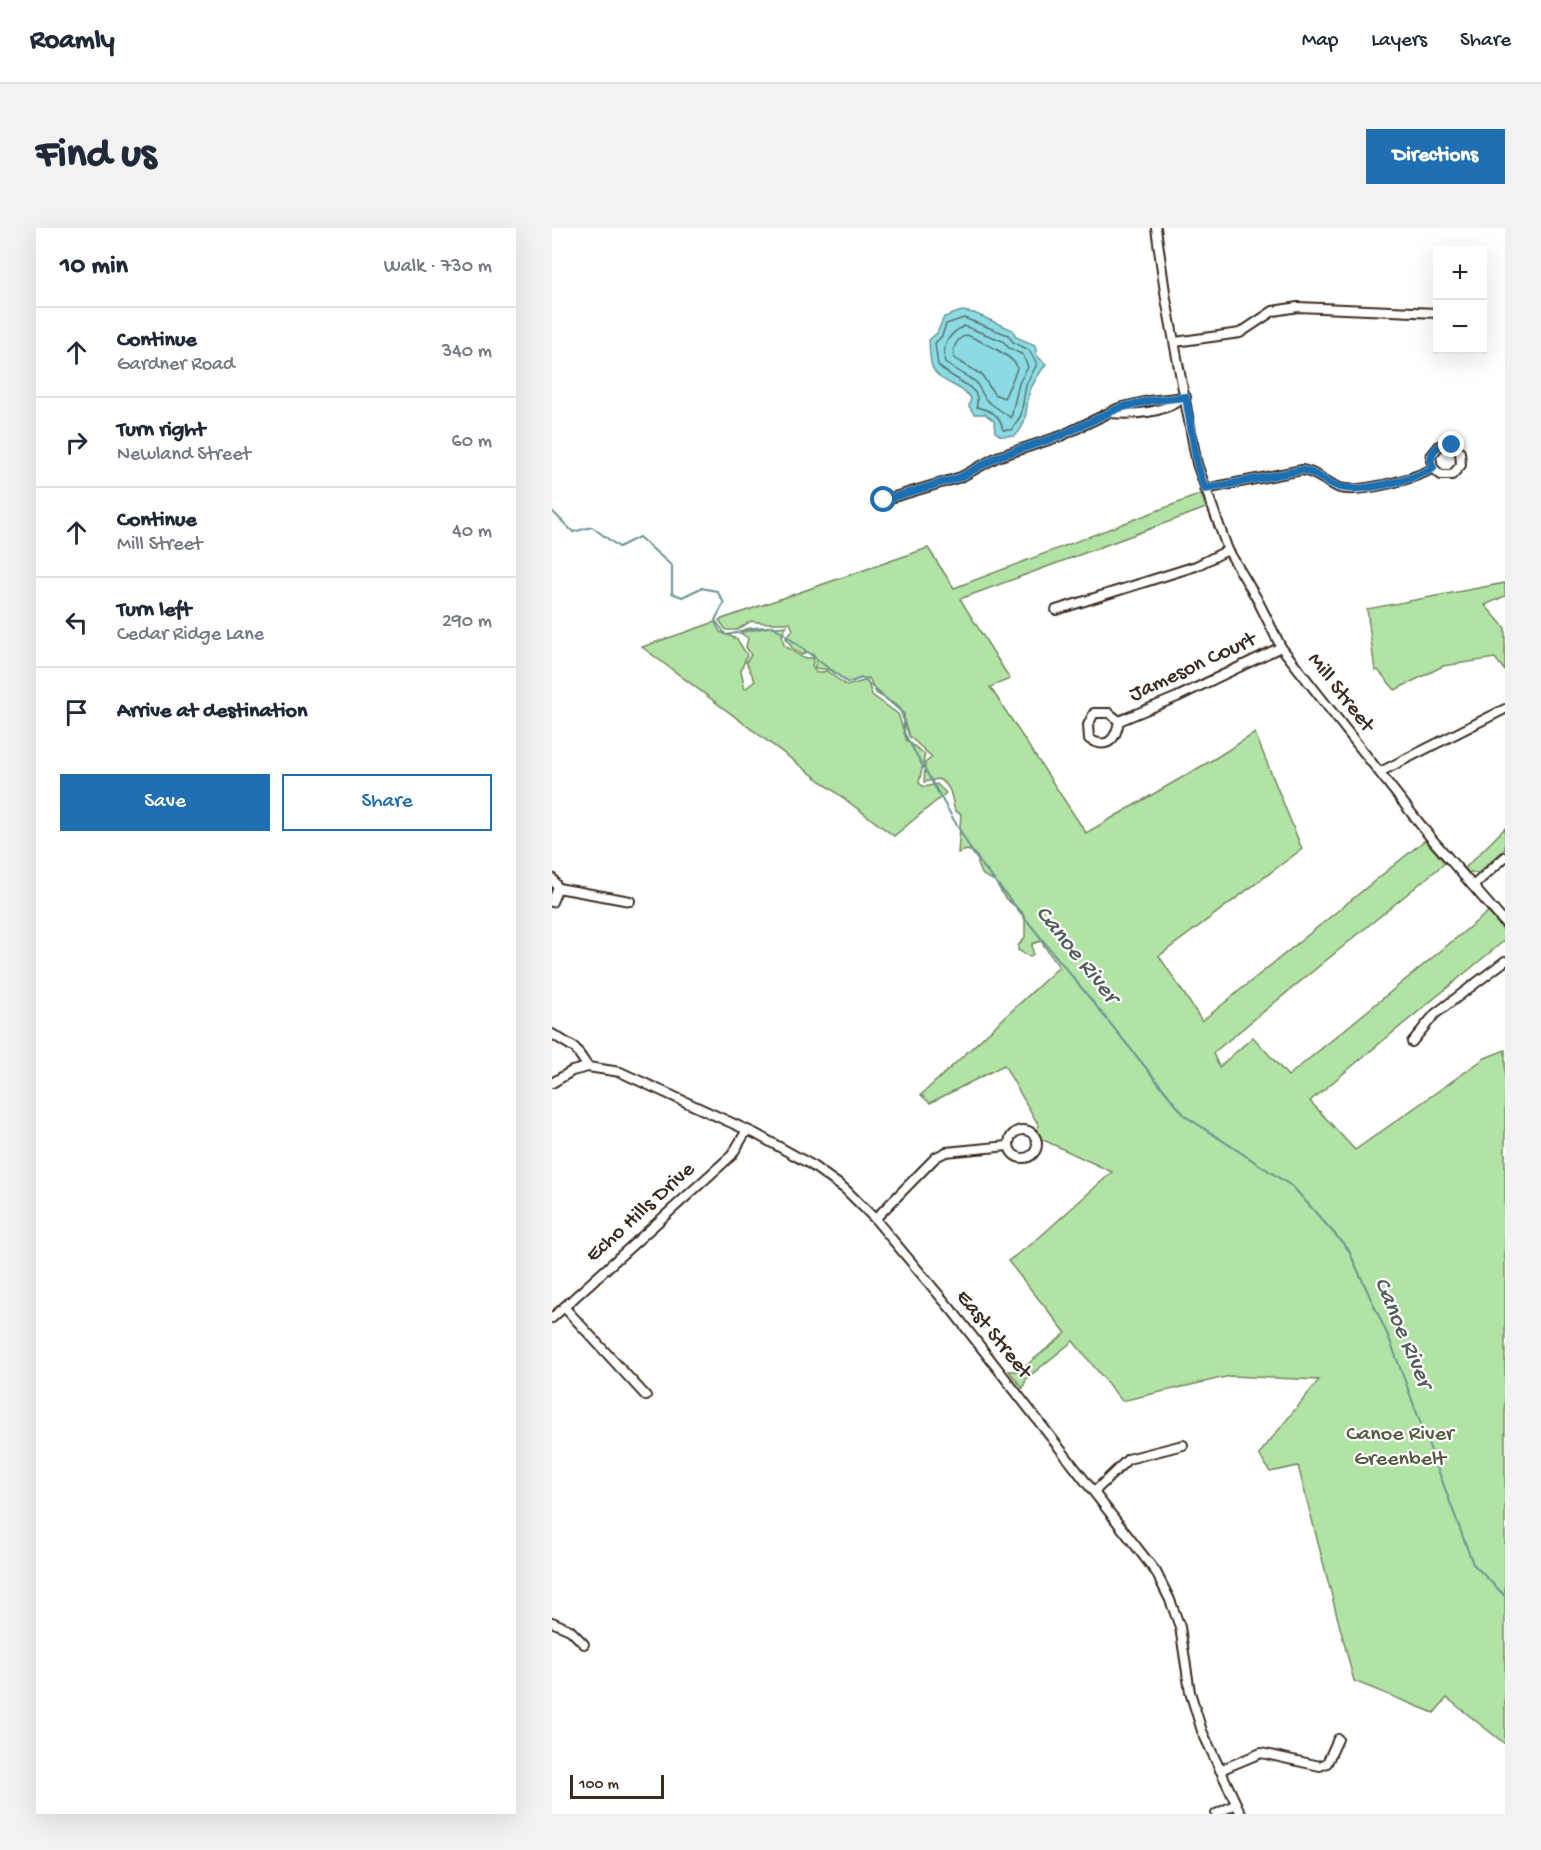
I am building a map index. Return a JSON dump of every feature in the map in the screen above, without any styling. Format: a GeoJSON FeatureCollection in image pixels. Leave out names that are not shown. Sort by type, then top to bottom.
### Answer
{"type":"FeatureCollection","features":[{"type":"Feature","properties":{"kind":"street","name":"Mill Street"},"geometry":{"type":"LineString","coordinates":[[1156,228],[1196,455],[1205,489],[1228,550],[1257,599],[1281,647],[1431,838],[1505,923]]}},
{"type":"Feature","properties":{"kind":"street"},"geometry":{"type":"LineString","coordinates":[[1175,342],[1233,335],[1273,311],[1298,307],[1433,313]]}},
{"type":"Feature","properties":{"kind":"street"},"geometry":{"type":"LineString","coordinates":[[884,500],[961,477],[997,457],[1060,436],[1109,413],[1148,401],[1186,397]]}},
{"type":"Feature","properties":{"kind":"street"},"geometry":{"type":"LineString","coordinates":[[1452,445],[1460,452],[1462,462],[1455,473],[1444,476],[1433,468],[1431,456],[1439,446],[1452,445]]}},
{"type":"Feature","properties":{"kind":"street"},"geometry":{"type":"LineString","coordinates":[[1205,489],[1302,470],[1311,471],[1337,486],[1354,489],[1417,476],[1433,468]]}},
{"type":"Feature","properties":{"kind":"street"},"geometry":{"type":"LineString","coordinates":[[1056,610],[1196,566],[1228,550]]}},
{"type":"Feature","properties":{"kind":"street","name":"Jameson Court"},"geometry":{"type":"LineString","coordinates":[[1119,721],[1177,697],[1281,647]]}},
{"type":"Feature","properties":{"kind":"street"},"geometry":{"type":"LineString","coordinates":[[1380,772],[1505,709]]}},
{"type":"Feature","properties":{"kind":"street","name":"Jameson Court"},"geometry":{"type":"LineString","coordinates":[[1094,713],[1109,713],[1119,721],[1117,735],[1112,741],[1104,744],[1089,739],[1088,725],[1094,713]]}},
{"type":"Feature","properties":{"kind":"street"},"geometry":{"type":"LineString","coordinates":[[1474,885],[1505,857]]}},
{"type":"Feature","properties":{"kind":"street"},"geometry":{"type":"LineString","coordinates":[[552,878],[558,888],[630,901]]}},
{"type":"Feature","properties":{"kind":"street"},"geometry":{"type":"LineString","coordinates":[[552,902],[558,888]]}},
{"type":"Feature","properties":{"kind":"street"},"geometry":{"type":"LineString","coordinates":[[1412,1042],[1435,1014],[1505,961]]}},
{"type":"Feature","properties":{"kind":"street"},"geometry":{"type":"LineString","coordinates":[[552,1034],[574,1047],[588,1067],[572,1071],[552,1083]]}},
{"type":"Feature","properties":{"kind":"street","name":"East Street"},"geometry":{"type":"LineString","coordinates":[[588,1067],[620,1071],[747,1130],[810,1164],[845,1190],[876,1220],[954,1314],[1156,1572],[1180,1627],[1192,1697],[1202,1731],[1240,1814]]}},
{"type":"Feature","properties":{"kind":"street","name":"Echo Hills Drive"},"geometry":{"type":"LineString","coordinates":[[552,1318],[732,1155],[747,1130]]}},
{"type":"Feature","properties":{"kind":"street"},"geometry":{"type":"LineString","coordinates":[[876,1220],[936,1156],[946,1152],[1008,1146]]}},
{"type":"Feature","properties":{"kind":"street"},"geometry":{"type":"LineString","coordinates":[[564,1307],[645,1396]]}},
{"type":"Feature","properties":{"kind":"street"},"geometry":{"type":"LineString","coordinates":[[1094,1492],[1128,1459],[1183,1445]]}},
{"type":"Feature","properties":{"kind":"street"},"geometry":{"type":"LineString","coordinates":[[552,1622],[570,1630],[584,1644]]}},
{"type":"Feature","properties":{"kind":"street"},"geometry":{"type":"LineString","coordinates":[[1220,1770],[1261,1753],[1320,1766],[1327,1763],[1338,1739]]}},
{"type":"Feature","properties":{"kind":"street"},"geometry":{"type":"LineString","coordinates":[[1216,1814],[1236,1804]]}},
{"type":"Feature","properties":{"kind":"green space","name":"Canoe River Greenbelt"},"geometry":{"type":"Polygon","coordinates":[[[1201,494],[1206,508],[960,599],[1010,679],[990,687],[1086,833],[1255,733],[1302,849],[1159,956],[1202,1021],[1425,840],[1445,863],[1213,1053],[1219,1067],[1253,1037],[1288,1076],[1488,912],[1505,932],[1505,940],[1310,1101],[1355,1150],[1485,1058],[1505,1050],[1505,1744],[1447,1698],[1434,1713],[1354,1681],[1298,1466],[1270,1472],[1259,1454],[1319,1380],[1230,1376],[1122,1401],[1073,1341],[1026,1379],[1023,1389],[1009,1371],[1019,1371],[1066,1333],[1008,1261],[1033,1243],[1112,1172],[1041,1139],[1035,1131],[1039,1126],[1004,1065],[930,1103],[921,1095],[1059,967],[1041,941],[1032,944],[1033,954],[1030,957],[1018,950],[1018,946],[1025,937],[1025,920],[1022,912],[1005,898],[995,881],[983,875],[978,867],[978,858],[973,852],[967,850],[958,853],[961,814],[955,811],[951,793],[943,782],[938,779],[924,782],[925,763],[932,757],[909,736],[899,707],[876,693],[869,678],[861,678],[848,683],[832,670],[814,668],[817,660],[814,655],[806,652],[802,655],[792,648],[786,638],[793,630],[790,623],[751,621],[737,630],[726,630],[719,620],[928,548],[954,588],[1201,494]]]}},
{"type":"Feature","properties":{"kind":"green space"},"geometry":{"type":"Polygon","coordinates":[[[1505,583],[1505,596],[1485,605],[1505,628],[1505,671],[1495,658],[1443,666],[1395,690],[1378,670],[1375,671],[1367,609],[1505,583]]]}},
{"type":"Feature","properties":{"kind":"green space"},"geometry":{"type":"Polygon","coordinates":[[[715,622],[720,632],[737,639],[747,655],[741,670],[745,689],[755,681],[746,662],[751,655],[746,647],[748,638],[739,632],[756,627],[787,626],[782,635],[784,645],[803,658],[814,658],[812,666],[816,673],[827,671],[847,686],[867,680],[872,695],[898,714],[907,741],[925,754],[919,783],[924,787],[937,784],[946,793],[894,836],[642,647],[715,622]]]}},
{"type":"Feature","properties":{"kind":"green space"},"geometry":{"type":"Polygon","coordinates":[[[1505,828],[1505,849],[1478,873],[1468,872],[1465,868],[1505,828]]]}},
{"type":"Feature","properties":{"kind":"water"},"geometry":{"type":"Polygon","coordinates":[[[962,311],[974,313],[1013,330],[1016,337],[1035,345],[1037,356],[1046,364],[1031,388],[1023,425],[1015,436],[1001,436],[995,432],[994,421],[985,414],[974,414],[969,406],[971,398],[941,378],[933,369],[929,340],[937,333],[944,317],[962,311]]]}},
{"type":"Feature","properties":{"kind":"waterway","name":"Canoe River"},"geometry":{"type":"LineString","coordinates":[[552,511],[573,532],[592,527],[619,547],[639,537],[672,566],[672,593],[682,597],[701,588],[717,591],[724,603],[715,620],[726,635],[773,626],[848,683],[862,678],[904,714],[904,733],[974,855],[1185,1116],[1293,1187],[1348,1249],[1389,1338],[1473,1564],[1505,1596]]}},
{"type":"Feature","properties":{"kind":"route"},"geometry":{"type":"LineString","coordinates":[[884,500],[961,477],[997,457],[1060,436],[1119,408],[1162,399],[1186,397],[1197,464],[1205,489],[1302,470],[1311,471],[1342,488],[1361,489],[1417,476],[1428,471],[1433,468],[1430,459],[1434,450],[1442,445],[1452,445]]}}]}
